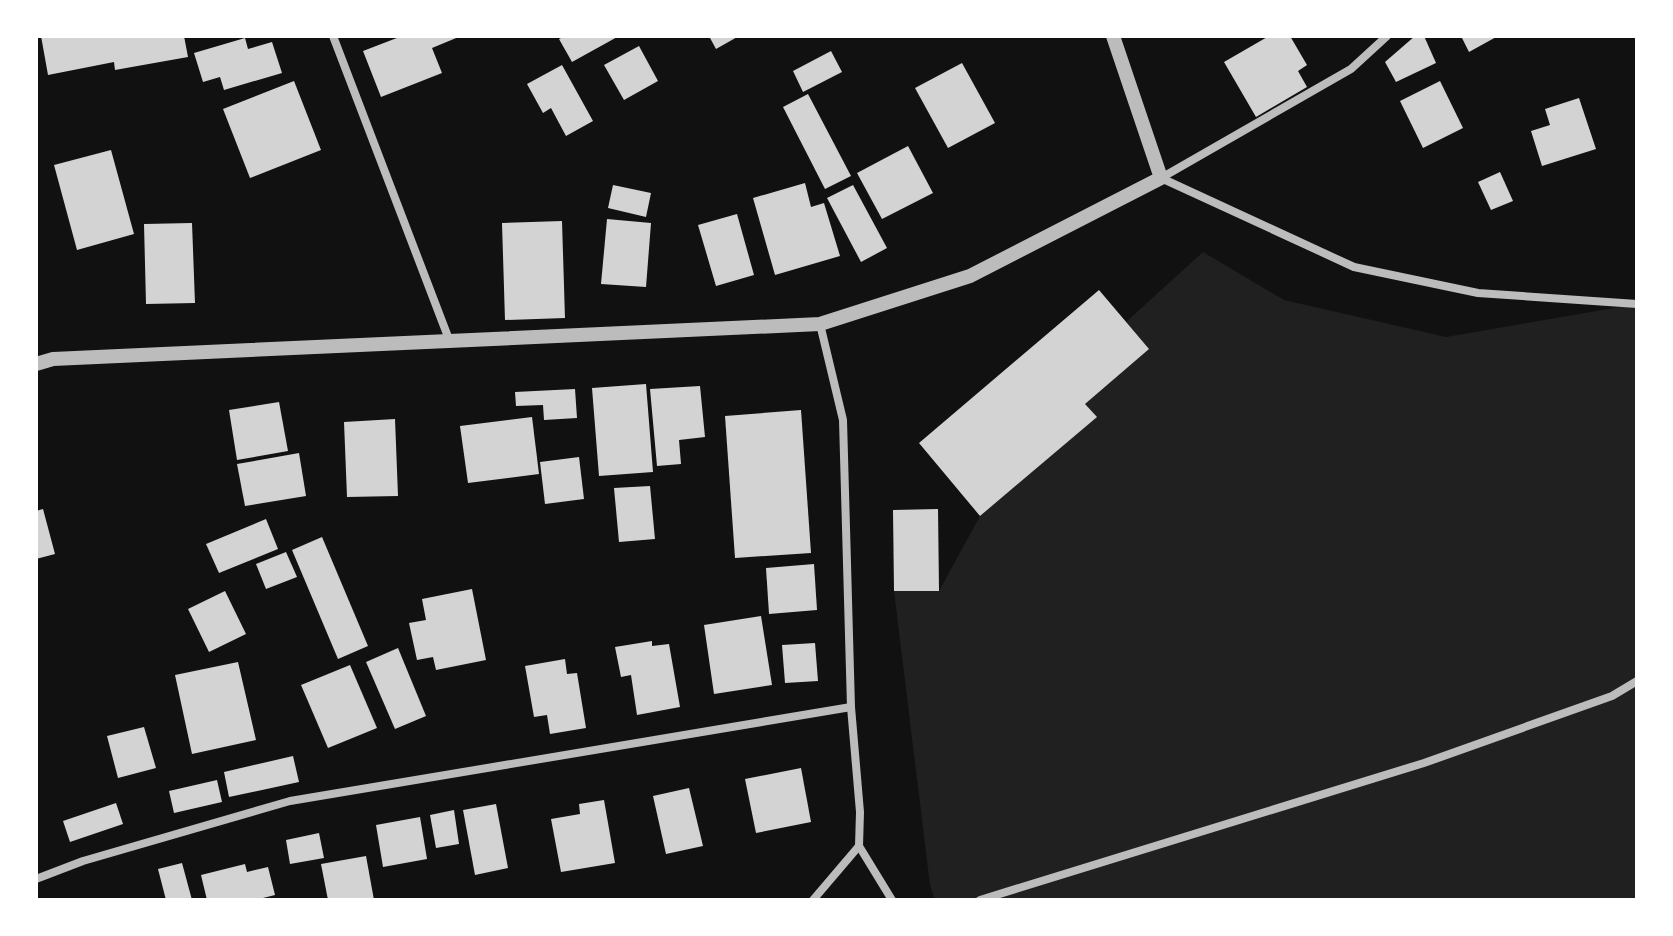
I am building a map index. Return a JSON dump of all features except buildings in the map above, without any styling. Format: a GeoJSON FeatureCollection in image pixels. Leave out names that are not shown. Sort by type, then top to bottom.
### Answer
{"type":"FeatureCollection","features":[{"type":"Feature","properties":{"kind":"street"},"geometry":{"type":"LineString","coordinates":[[333,36],[451,343]]}},
{"type":"Feature","properties":{"kind":"street"},"geometry":{"type":"LineString","coordinates":[[1113,36],[1161,178],[1354,267],[1478,293],[1637,304]]}},
{"type":"Feature","properties":{"kind":"street"},"geometry":{"type":"LineString","coordinates":[[36,364],[53,359],[820,324],[970,276],[1161,178],[1351,69],[1387,36]]}},
{"type":"Feature","properties":{"kind":"street"},"geometry":{"type":"LineString","coordinates":[[820,324],[843,420],[851,707],[860,812],[859,846],[892,900]]}},
{"type":"Feature","properties":{"kind":"street"},"geometry":{"type":"LineString","coordinates":[[980,900],[1424,763],[1612,696],[1637,681]]}},
{"type":"Feature","properties":{"kind":"street"},"geometry":{"type":"LineString","coordinates":[[36,879],[83,861],[290,801],[851,707]]}},
{"type":"Feature","properties":{"kind":"street"},"geometry":{"type":"LineString","coordinates":[[813,900],[859,846]]}},
{"type":"Feature","properties":{"kind":"shaded area"},"geometry":{"type":"Polygon","coordinates":[[[1203,252],[1284,300],[1446,337],[1637,304],[1637,900],[935,900],[930,885],[894,591],[939,591],[980,516],[1096,417],[1085,404],[1149,349],[1126,322],[1203,252]]]}}]}
